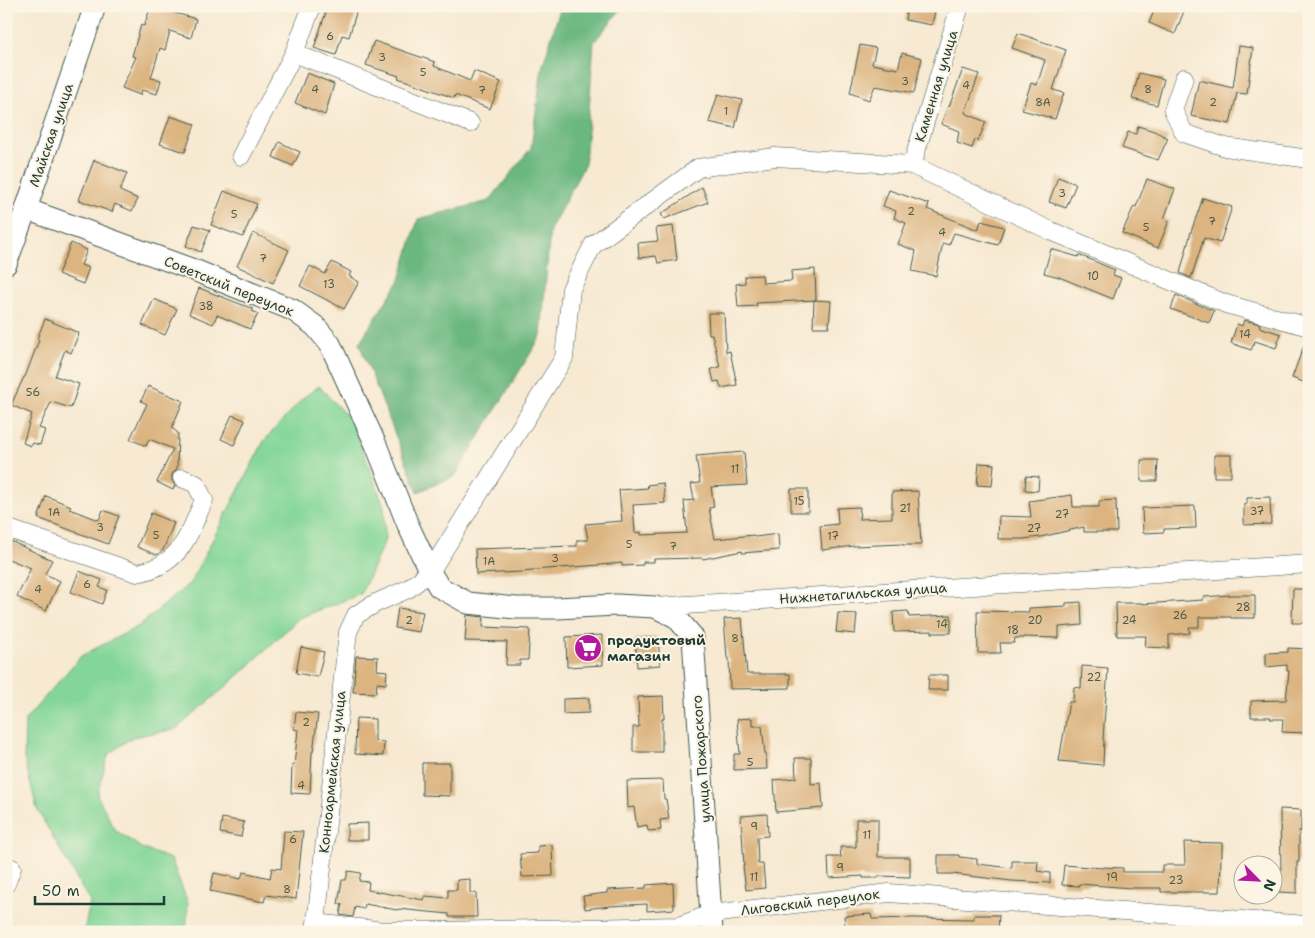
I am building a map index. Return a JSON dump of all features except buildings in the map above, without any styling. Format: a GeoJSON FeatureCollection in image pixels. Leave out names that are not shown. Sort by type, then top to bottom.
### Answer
{"type":"FeatureCollection","features":[{"type":"Feature","properties":{"kind":"street","name":"Майская улица"},"geometry":{"type":"LineString","coordinates":[[6,264],[94,6]]}},
{"type":"Feature","properties":{"kind":"street"},"geometry":{"type":"LineString","coordinates":[[241,156],[294,52],[312,6]]}},
{"type":"Feature","properties":{"kind":"street","name":"Каменная улица"},"geometry":{"type":"LineString","coordinates":[[912,165],[960,6]]}},
{"type":"Feature","properties":{"kind":"street"},"geometry":{"type":"LineString","coordinates":[[294,52],[470,123]]}},
{"type":"Feature","properties":{"kind":"street"},"geometry":{"type":"LineString","coordinates":[[1184,78],[1172,110],[1184,133],[1225,147],[1309,159]]}},
{"type":"Feature","properties":{"kind":"street"},"geometry":{"type":"LineString","coordinates":[[430,572],[564,358],[571,289],[593,245],[698,168],[775,157],[912,165],[1051,231],[1216,300],[1309,327]]}},
{"type":"Feature","properties":{"kind":"street","name":"Советский переулок"},"geometry":{"type":"LineString","coordinates":[[26,209],[194,270],[293,310],[315,326],[330,344],[376,445],[408,525],[430,572]]}},
{"type":"Feature","properties":{"kind":"street"},"geometry":{"type":"LineString","coordinates":[[6,528],[137,572],[151,570],[172,559],[187,538],[204,500],[196,484],[182,478]]}},
{"type":"Feature","properties":{"kind":"street","name":"Нижнетагильская улица"},"geometry":{"type":"LineString","coordinates":[[430,572],[439,588],[468,602],[516,608],[557,608],[616,605],[655,607],[1309,564]]}},
{"type":"Feature","properties":{"kind":"street","name":"Конноармейская улица"},"geometry":{"type":"LineString","coordinates":[[315,928],[348,632],[356,615],[376,603],[408,589],[430,572]]}},
{"type":"Feature","properties":{"kind":"street","name":"улица Пожарского"},"geometry":{"type":"LineString","coordinates":[[655,607],[676,617],[693,636],[712,923]]}},
{"type":"Feature","properties":{"kind":"street"},"geometry":{"type":"LineString","coordinates":[[6,866],[12,868],[6,884]]}},
{"type":"Feature","properties":{"kind":"street","name":"Лиговский переулок"},"geometry":{"type":"LineString","coordinates":[[315,928],[438,931],[678,926],[712,923],[889,893],[1308,923]]}},
{"type":"Feature","properties":{"kind":"green space"},"geometry":{"type":"Polygon","coordinates":[[[561,6],[624,6],[594,42],[585,164],[550,230],[541,336],[455,476],[418,492],[359,343],[400,280],[418,219],[489,201],[531,148],[542,68],[561,6]]]}},
{"type":"Feature","properties":{"kind":"green space"},"geometry":{"type":"Polygon","coordinates":[[[319,386],[352,422],[384,506],[385,540],[361,594],[299,618],[236,678],[176,729],[132,737],[108,755],[97,795],[115,830],[143,849],[171,859],[188,903],[186,932],[84,932],[90,902],[37,809],[24,758],[25,720],[81,656],[139,626],[190,583],[264,441],[303,398],[319,386]]]}},
{"type":"Feature","properties":{"kind":"place","name":"продуктовый магазин"},"geometry":{"type":"Point","coordinates":[588,648]}}]}
